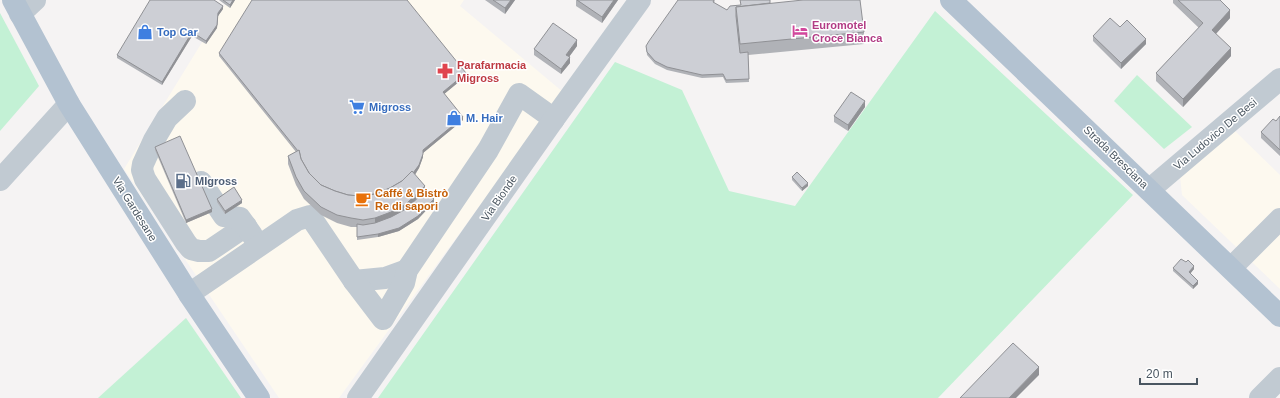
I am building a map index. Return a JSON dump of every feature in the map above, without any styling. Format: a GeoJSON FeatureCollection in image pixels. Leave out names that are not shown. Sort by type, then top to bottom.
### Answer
{"type":"FeatureCollection","features":[{"type":"Feature","properties":{"kind":"main road","name":"Strada Bresciana"},"geometry":{"type":"LineString","coordinates":[[951,0],[1280,316]]}},
{"type":"Feature","properties":{"kind":"main road","name":"Via Gardesane"},"geometry":{"type":"LineString","coordinates":[[23,5],[68,104],[189,294],[259,398]]}},
{"type":"Feature","properties":{"kind":"street","name":"Via Bionde"},"geometry":{"type":"LineString","coordinates":[[358,398],[554,119],[640,0]]}},
{"type":"Feature","properties":{"kind":"street","name":"Via Ludovico De Besi"},"geometry":{"type":"LineString","coordinates":[[1150,190],[1280,79]]}},
{"type":"Feature","properties":{"kind":"street"},"geometry":{"type":"LineString","coordinates":[[189,294],[297,220],[310,216],[382,319],[404,283],[407,270],[488,150],[519,94],[554,119]]}},
{"type":"Feature","properties":{"kind":"street"},"geometry":{"type":"LineString","coordinates":[[186,101],[166,118],[143,164],[142,170],[145,178],[186,243],[191,248],[199,251],[209,251],[246,226]]}},
{"type":"Feature","properties":{"kind":"street"},"geometry":{"type":"LineString","coordinates":[[0,180],[68,104]]}},
{"type":"Feature","properties":{"kind":"street"},"geometry":{"type":"LineString","coordinates":[[150,150],[168,196],[174,194]]}},
{"type":"Feature","properties":{"kind":"street"},"geometry":{"type":"LineString","coordinates":[[199,183],[201,182],[224,216],[240,218],[260,246]]}},
{"type":"Feature","properties":{"kind":"street"},"geometry":{"type":"LineString","coordinates":[[1231,268],[1276,231]]}},
{"type":"Feature","properties":{"kind":"street"},"geometry":{"type":"LineString","coordinates":[[354,281],[385,278],[407,270]]}},
{"type":"Feature","properties":{"kind":"street"},"geometry":{"type":"LineString","coordinates":[[1260,398],[1280,378]]}},
{"type":"Feature","properties":{"kind":"shaded area"},"geometry":{"type":"Polygon","coordinates":[[[228,0],[464,0],[460,6],[563,92],[339,398],[279,398],[124,169],[228,0]]]}},
{"type":"Feature","properties":{"kind":"shaded area"},"geometry":{"type":"Polygon","coordinates":[[[1235,131],[1280,175],[1280,289],[1182,195],[1180,176],[1235,131]]]}},
{"type":"Feature","properties":{"kind":"green space"},"geometry":{"type":"Polygon","coordinates":[[[935,11],[1133,195],[938,398],[378,398],[615,62],[682,90],[729,191],[795,206],[935,11]]]}},
{"type":"Feature","properties":{"kind":"green space"},"geometry":{"type":"Polygon","coordinates":[[[0,13],[39,86],[0,131],[0,13]]]}},
{"type":"Feature","properties":{"kind":"green space"},"geometry":{"type":"Polygon","coordinates":[[[1137,75],[1192,127],[1164,149],[1114,101],[1137,75]]]}},
{"type":"Feature","properties":{"kind":"green space"},"geometry":{"type":"Polygon","coordinates":[[[186,318],[241,398],[98,398],[186,318]]]}},
{"type":"Feature","properties":{"kind":"building"},"geometry":{"type":"Polygon","coordinates":[[[150,0],[214,0],[223,6],[218,13],[217,25],[206,41],[192,32],[162,82],[117,55],[150,0]]]}},
{"type":"Feature","properties":{"kind":"building"},"geometry":{"type":"Polygon","coordinates":[[[223,0],[233,0],[230,5],[223,0]]]}},
{"type":"Feature","properties":{"kind":"building","name":"Migross"},"geometry":{"type":"Polygon","coordinates":[[[252,0],[407,0],[466,73],[443,92],[463,117],[423,150],[419,165],[413,173],[412,171],[402,181],[390,188],[375,194],[360,196],[348,195],[321,185],[309,173],[301,159],[299,150],[298,151],[219,53],[252,0]]]}},
{"type":"Feature","properties":{"kind":"building"},"geometry":{"type":"Polygon","coordinates":[[[493,0],[511,0],[505,8],[493,0]]]}},
{"type":"Feature","properties":{"kind":"building"},"geometry":{"type":"Polygon","coordinates":[[[577,0],[614,0],[602,17],[577,0]]]}},
{"type":"Feature","properties":{"kind":"building"},"geometry":{"type":"Polygon","coordinates":[[[678,0],[714,0],[713,2],[727,10],[730,6],[741,5],[740,0],[770,0],[770,3],[736,7],[740,53],[748,52],[749,79],[726,80],[723,74],[702,75],[667,67],[655,61],[647,52],[646,46],[678,0]]]}},
{"type":"Feature","properties":{"kind":"building","name":"Euromotel Croce Bianca"},"geometry":{"type":"Polygon","coordinates":[[[803,0],[860,0],[864,32],[740,44],[736,7],[803,0]]]}},
{"type":"Feature","properties":{"kind":"building"},"geometry":{"type":"Polygon","coordinates":[[[1178,0],[1220,0],[1230,10],[1212,30],[1231,48],[1183,99],[1156,73],[1203,23],[1178,0]]]}},
{"type":"Feature","properties":{"kind":"building"},"geometry":{"type":"Polygon","coordinates":[[[1110,18],[1120,27],[1127,20],[1146,39],[1121,63],[1093,36],[1110,18]]]}},
{"type":"Feature","properties":{"kind":"building"},"geometry":{"type":"Polygon","coordinates":[[[553,23],[577,40],[566,55],[570,57],[561,69],[534,49],[553,23]]]}},
{"type":"Feature","properties":{"kind":"building"},"geometry":{"type":"Polygon","coordinates":[[[851,92],[865,101],[848,125],[834,116],[851,92]]]}},
{"type":"Feature","properties":{"kind":"building"},"geometry":{"type":"Polygon","coordinates":[[[1280,116],[1280,150],[1261,132],[1273,119],[1276,121],[1280,116]]]}},
{"type":"Feature","properties":{"kind":"building"},"geometry":{"type":"Polygon","coordinates":[[[180,136],[212,209],[186,220],[155,147],[180,136]]]}},
{"type":"Feature","properties":{"kind":"building"},"geometry":{"type":"Polygon","coordinates":[[[299,150],[301,159],[309,173],[321,185],[348,195],[360,196],[375,194],[402,181],[412,171],[425,186],[406,204],[375,218],[363,220],[337,215],[321,207],[304,191],[296,177],[288,156],[299,150]]]}},
{"type":"Feature","properties":{"kind":"building"},"geometry":{"type":"Polygon","coordinates":[[[797,172],[808,183],[802,188],[792,177],[797,172]]]}},
{"type":"Feature","properties":{"kind":"building"},"geometry":{"type":"Polygon","coordinates":[[[234,187],[242,200],[225,211],[217,199],[234,187]]]}},
{"type":"Feature","properties":{"kind":"building"},"geometry":{"type":"Polygon","coordinates":[[[425,191],[434,199],[418,216],[399,228],[378,234],[357,237],[357,224],[363,225],[375,223],[391,217],[406,209],[425,191]]]}},
{"type":"Feature","properties":{"kind":"building"},"geometry":{"type":"Polygon","coordinates":[[[1181,259],[1186,262],[1188,260],[1194,266],[1189,272],[1198,281],[1193,286],[1173,268],[1181,259]]]}},
{"type":"Feature","properties":{"kind":"building"},"geometry":{"type":"Polygon","coordinates":[[[1013,343],[1039,367],[1009,398],[960,398],[1013,343]]]}},
{"type":"Feature","properties":{"kind":"place","name":"Euromotel Croce Bianca"},"geometry":{"type":"Point","coordinates":[800,31]}},
{"type":"Feature","properties":{"kind":"place","name":"Top Car"},"geometry":{"type":"Point","coordinates":[145,32]}},
{"type":"Feature","properties":{"kind":"place","name":"Parafarmacia Migross"},"geometry":{"type":"Point","coordinates":[445,71]}},
{"type":"Feature","properties":{"kind":"place","name":"Migross"},"geometry":{"type":"Point","coordinates":[357,107]}},
{"type":"Feature","properties":{"kind":"place","name":"M. Hair"},"geometry":{"type":"Point","coordinates":[454,118]}},
{"type":"Feature","properties":{"kind":"place","name":"MIgross"},"geometry":{"type":"Point","coordinates":[183,181]}},
{"type":"Feature","properties":{"kind":"place","name":"Caffé & Bistrò Re di sapori"},"geometry":{"type":"Point","coordinates":[363,199]}}]}
